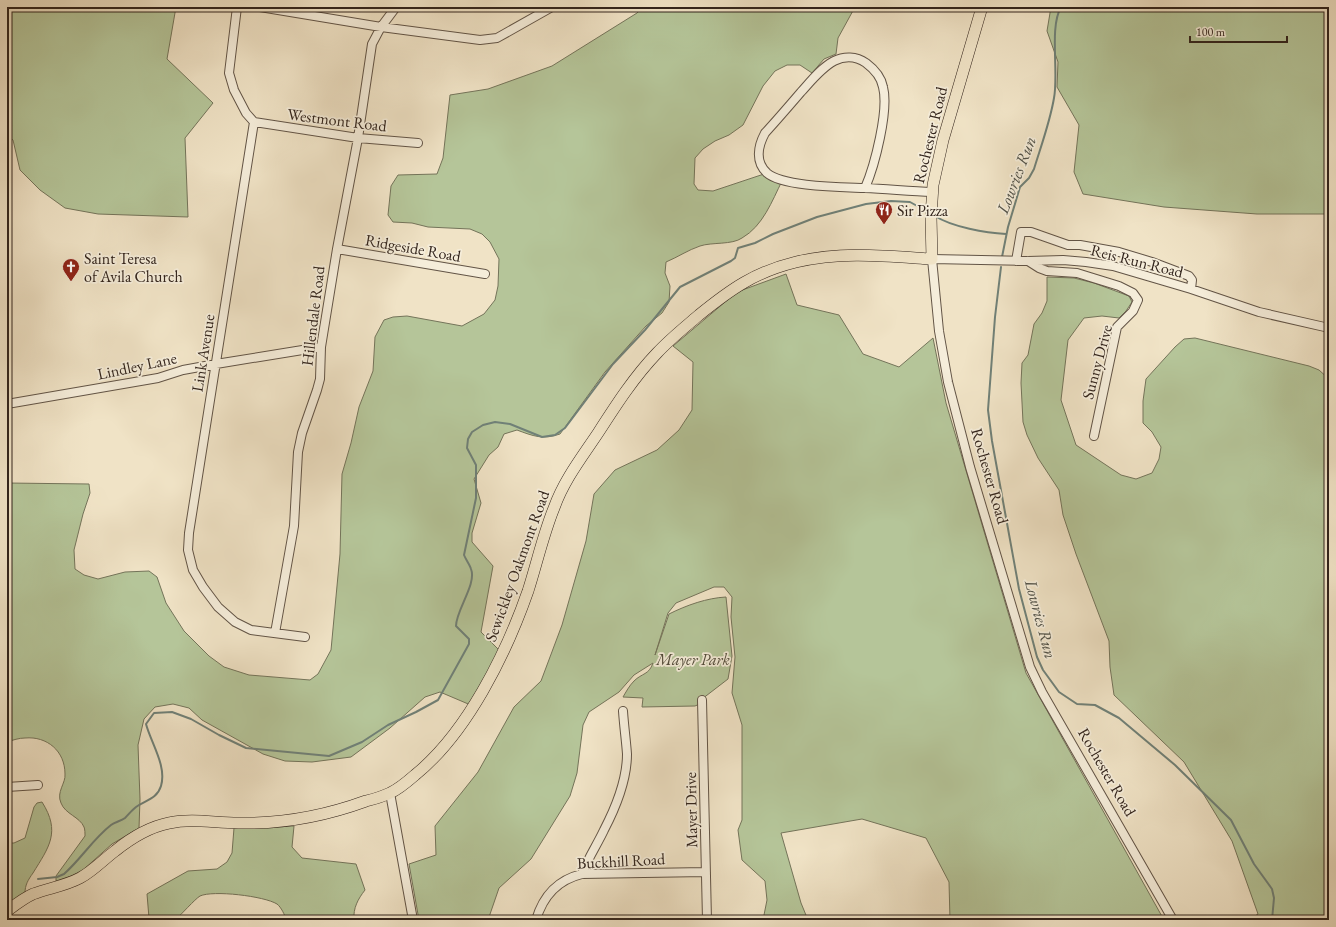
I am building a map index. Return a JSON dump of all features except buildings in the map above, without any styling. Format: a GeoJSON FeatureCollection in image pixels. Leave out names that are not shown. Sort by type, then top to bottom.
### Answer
{"type":"FeatureCollection","features":[{"type":"Feature","properties":{"kind":"main road","name":"Rochester Road"},"geometry":{"type":"LineString","coordinates":[[932,259],[932,192],[943,140],[982,7]]}},
{"type":"Feature","properties":{"kind":"main road","name":"Sewickley Oakmont Road"},"geometry":{"type":"LineString","coordinates":[[7,911],[32,895],[63,885],[84,876],[132,838],[146,830],[162,825],[186,821],[252,823],[294,820],[333,812],[390,793],[413,777],[437,756],[456,731],[497,664],[520,612],[546,530],[563,487],[574,468],[628,388],[647,364],[668,342],[734,287],[752,277],[785,265],[826,256],[847,254],[932,259]]}},
{"type":"Feature","properties":{"kind":"street"},"geometry":{"type":"LineString","coordinates":[[237,7],[229,73],[234,90],[246,113],[254,122]]}},
{"type":"Feature","properties":{"kind":"street"},"geometry":{"type":"LineString","coordinates":[[260,7],[480,40],[496,38],[552,7]]}},
{"type":"Feature","properties":{"kind":"street","name":"Hillendale Road"},"geometry":{"type":"LineString","coordinates":[[275,633],[294,526],[298,452],[302,433],[320,379],[321,347],[337,249],[358,138],[372,44],[381,26],[396,7]]}},
{"type":"Feature","properties":{"kind":"street"},"geometry":{"type":"LineString","coordinates":[[865,188],[874,162],[882,126],[884,110],[883,86],[877,73],[861,59],[852,57],[842,58],[825,66],[765,134],[760,142],[759,156],[763,168],[774,178],[782,180],[818,185],[865,188],[932,192]]}},
{"type":"Feature","properties":{"kind":"street","name":"Westmont Road"},"geometry":{"type":"LineString","coordinates":[[254,122],[358,138],[418,143]]}},
{"type":"Feature","properties":{"kind":"street","name":"Link Avenue"},"geometry":{"type":"LineString","coordinates":[[254,122],[189,533],[188,550],[193,570],[202,587],[218,607],[235,622],[252,630],[305,637]]}},
{"type":"Feature","properties":{"kind":"street"},"geometry":{"type":"LineString","coordinates":[[1016,261],[1018,242],[1021,232],[1031,232],[1068,244],[1119,252],[1170,268],[1189,276],[1192,280],[1191,289]]}},
{"type":"Feature","properties":{"kind":"street","name":"Ridgeside Road"},"geometry":{"type":"LineString","coordinates":[[337,249],[485,274]]}},
{"type":"Feature","properties":{"kind":"street","name":"Reis Run Road"},"geometry":{"type":"LineString","coordinates":[[932,259],[1016,261],[1063,260],[1106,265],[1191,289],[1259,312],[1329,328]]}},
{"type":"Feature","properties":{"kind":"street","name":"Rochester Road"},"geometry":{"type":"LineString","coordinates":[[932,259],[939,331],[948,382],[970,467],[1028,660],[1042,692],[1082,759],[1173,920]]}},
{"type":"Feature","properties":{"kind":"street","name":"Sunny Drive"},"geometry":{"type":"LineString","coordinates":[[1028,261],[1047,271],[1077,273],[1112,284],[1133,293],[1138,300],[1133,311],[1117,327],[1094,436]]}},
{"type":"Feature","properties":{"kind":"street","name":"Lindley Lane"},"geometry":{"type":"LineString","coordinates":[[7,404],[158,378],[183,370],[216,364],[321,347]]}},
{"type":"Feature","properties":{"kind":"street","name":"Mayer Drive"},"geometry":{"type":"LineString","coordinates":[[702,700],[708,920]]}},
{"type":"Feature","properties":{"kind":"street"},"geometry":{"type":"LineString","coordinates":[[582,874],[586,862],[610,819],[620,794],[627,755],[623,712]]}},
{"type":"Feature","properties":{"kind":"street"},"geometry":{"type":"LineString","coordinates":[[7,787],[38,785]]}},
{"type":"Feature","properties":{"kind":"street"},"geometry":{"type":"LineString","coordinates":[[390,793],[413,920]]}},
{"type":"Feature","properties":{"kind":"street","name":"Buckhill Road"},"geometry":{"type":"LineString","coordinates":[[536,920],[546,897],[557,885],[572,876],[582,874],[706,872]]}},
{"type":"Feature","properties":{"kind":"green space"},"geometry":{"type":"Polygon","coordinates":[[[7,7],[176,7],[167,59],[213,103],[185,138],[188,217],[98,214],[65,208],[40,190],[20,170],[13,140],[7,135],[7,7]]]}},
{"type":"Feature","properties":{"kind":"green space"},"geometry":{"type":"Polygon","coordinates":[[[643,7],[855,7],[838,38],[836,54],[824,59],[812,73],[800,65],[787,65],[775,71],[763,86],[743,125],[729,135],[715,141],[703,149],[695,158],[694,184],[698,190],[713,191],[767,173],[782,181],[770,205],[756,227],[742,238],[733,242],[700,246],[666,262],[665,273],[670,286],[669,302],[662,313],[646,326],[605,372],[560,434],[543,437],[517,430],[504,434],[498,447],[489,455],[474,479],[481,503],[472,533],[472,542],[493,566],[481,632],[502,653],[473,706],[440,692],[425,697],[390,728],[351,757],[312,762],[285,761],[263,754],[202,720],[189,708],[173,704],[155,707],[144,719],[138,745],[140,799],[139,828],[112,844],[83,870],[56,881],[56,876],[85,836],[85,830],[82,824],[63,807],[61,803],[60,791],[65,774],[62,758],[58,752],[47,742],[33,738],[20,738],[7,742],[7,483],[89,484],[90,493],[74,550],[75,569],[84,575],[98,579],[125,572],[149,571],[157,577],[166,603],[184,631],[209,656],[224,667],[249,675],[310,680],[318,674],[331,650],[340,554],[342,474],[359,407],[373,371],[375,337],[384,320],[393,317],[407,316],[462,326],[484,314],[495,300],[498,286],[499,259],[490,242],[482,234],[470,229],[428,227],[412,223],[393,222],[388,215],[391,186],[398,175],[437,174],[443,158],[450,95],[488,89],[552,66],[637,13],[643,7]]]}},
{"type":"Feature","properties":{"kind":"green space"},"geometry":{"type":"Polygon","coordinates":[[[1051,7],[1329,7],[1329,214],[1257,214],[1164,207],[1083,194],[1074,172],[1079,125],[1057,87],[1058,62],[1047,31],[1051,7]]]}},
{"type":"Feature","properties":{"kind":"green space","name":"Mayer Park"},"geometry":{"type":"Polygon","coordinates":[[[786,274],[797,305],[839,315],[863,354],[899,367],[933,338],[946,403],[1026,673],[1164,920],[950,920],[949,882],[926,838],[862,819],[781,833],[801,903],[808,920],[763,920],[767,900],[765,881],[742,860],[738,830],[742,820],[742,725],[732,693],[735,657],[731,617],[732,597],[724,587],[714,587],[676,603],[668,613],[655,655],[669,614],[697,602],[726,597],[732,656],[728,679],[702,699],[702,703],[695,706],[642,707],[643,698],[623,697],[632,683],[647,672],[653,663],[634,675],[619,692],[589,712],[583,725],[577,773],[570,796],[531,859],[499,888],[488,920],[419,920],[409,864],[436,855],[435,826],[478,772],[514,707],[541,681],[562,625],[586,541],[594,494],[615,470],[657,450],[679,430],[692,410],[693,362],[673,346],[737,292],[786,274]]]}},
{"type":"Feature","properties":{"kind":"green space"},"geometry":{"type":"Polygon","coordinates":[[[1047,277],[1074,278],[1094,283],[1129,296],[1132,302],[1119,318],[1102,316],[1084,318],[1068,340],[1061,400],[1076,445],[1121,475],[1136,479],[1152,473],[1159,459],[1161,447],[1152,432],[1143,423],[1143,401],[1146,379],[1184,339],[1195,338],[1309,366],[1319,370],[1329,379],[1329,590],[1325,601],[1329,610],[1329,920],[1249,920],[1258,914],[1232,841],[1184,762],[1114,695],[1110,667],[1109,641],[1063,515],[1059,490],[1038,458],[1027,435],[1023,422],[1021,383],[1022,363],[1028,355],[1034,324],[1042,313],[1047,301],[1047,277]]]}},
{"type":"Feature","properties":{"kind":"green space"},"geometry":{"type":"Polygon","coordinates":[[[42,802],[51,822],[51,839],[44,855],[28,880],[25,893],[7,904],[7,843],[14,843],[25,838],[34,807],[37,803],[42,802]]]}},
{"type":"Feature","properties":{"kind":"green space"},"geometry":{"type":"Polygon","coordinates":[[[294,826],[292,847],[302,858],[356,864],[365,890],[356,904],[354,920],[286,920],[277,904],[250,896],[227,894],[207,894],[200,896],[175,920],[155,920],[149,918],[147,894],[188,871],[217,869],[227,862],[232,853],[234,828],[294,826]]]}},
{"type":"Feature","properties":{"kind":"waterway","name":"Lowries Run"},"geometry":{"type":"LineString","coordinates":[[1002,257],[1008,227],[1020,187],[1029,178],[1034,169],[1050,116],[1054,98],[1056,76],[1055,38],[1057,16],[1061,7]]}},
{"type":"Feature","properties":{"kind":"waterway"},"geometry":{"type":"LineString","coordinates":[[38,879],[57,877],[64,874],[113,824],[125,818],[136,807],[157,794],[161,786],[162,771],[158,755],[146,724],[154,713],[172,712],[191,719],[246,748],[329,756],[362,742],[388,725],[438,700],[469,644],[469,639],[456,626],[459,612],[469,589],[472,575],[464,555],[476,498],[476,465],[467,448],[468,439],[472,432],[483,425],[495,422],[510,424],[542,437],[555,435],[565,428],[613,364],[645,330],[680,287],[731,261],[735,258],[738,248],[755,243],[773,234],[817,217],[866,204],[891,201],[910,202],[928,212]]}},
{"type":"Feature","properties":{"kind":"waterway"},"geometry":{"type":"LineString","coordinates":[[935,216],[942,220],[969,229],[1006,234]]}},
{"type":"Feature","properties":{"kind":"waterway","name":"Lowries Run"},"geometry":{"type":"LineString","coordinates":[[1001,267],[995,317],[988,410],[992,441],[1019,589],[1037,657],[1043,670],[1059,692],[1077,704],[1095,705],[1119,718],[1175,765],[1231,820],[1254,864],[1272,889],[1274,898],[1272,920]]}},
{"type":"Feature","properties":{"kind":"place","name":"Sir Pizza"},"geometry":{"type":"Point","coordinates":[884,225]}},
{"type":"Feature","properties":{"kind":"place","name":"Saint Teresa of Avila Church"},"geometry":{"type":"Point","coordinates":[71,282]}}]}
